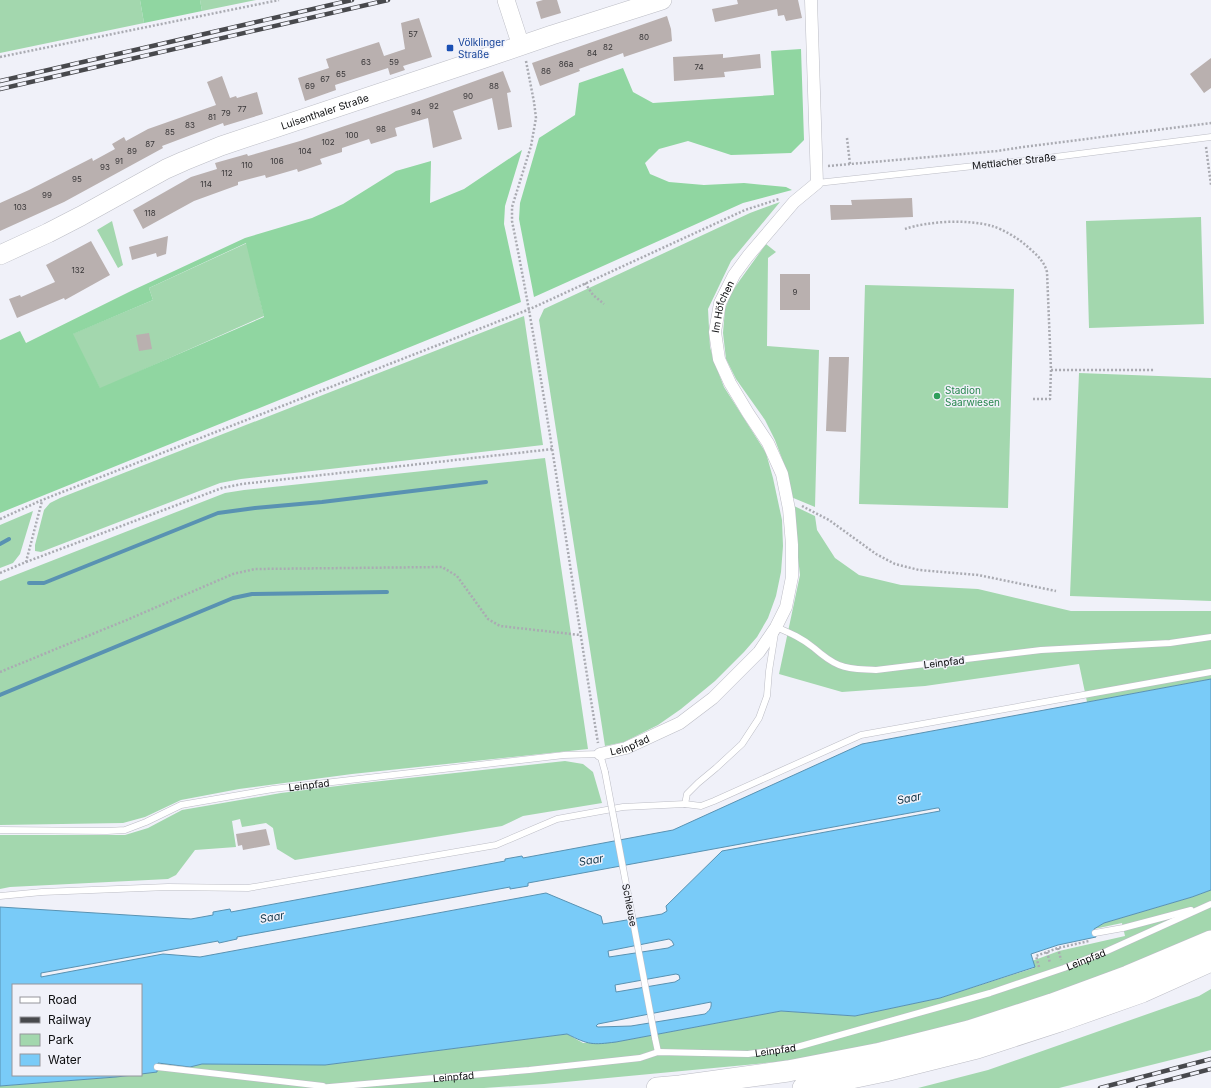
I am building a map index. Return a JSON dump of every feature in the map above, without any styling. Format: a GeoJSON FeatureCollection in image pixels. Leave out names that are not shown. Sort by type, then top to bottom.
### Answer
{"type":"FeatureCollection","features":[{"type":"Feature","properties":{"kind":"highway"},"geometry":{"type":"LineString","coordinates":[[657,1088],[788,1071],[881,1053],[969,1031],[1052,1004],[1121,979],[1211,941]]}},
{"type":"Feature","properties":{"kind":"highway"},"geometry":{"type":"LineString","coordinates":[[803,1088],[885,1071],[977,1048],[1060,1022],[1142,992],[1211,961]]}},
{"type":"Feature","properties":{"kind":"main road","name":"Luisenthaler Straße"},"geometry":{"type":"LineString","coordinates":[[0,255],[48,233],[189,158],[221,146],[662,0]]}},
{"type":"Feature","properties":{"kind":"street"},"geometry":{"type":"LineString","coordinates":[[506,0],[521,46]]}},
{"type":"Feature","properties":{"kind":"street"},"geometry":{"type":"LineString","coordinates":[[811,0],[817,183]]}},
{"type":"Feature","properties":{"kind":"street","name":"Im Höfchen"},"geometry":{"type":"LineString","coordinates":[[776,627],[786,607],[792,577],[792,545],[787,499],[782,474],[768,443],[730,383],[719,359],[715,332],[720,303],[734,275],[748,256],[794,202],[817,183]]}},
{"type":"Feature","properties":{"kind":"street","name":"Leinpfad"},"geometry":{"type":"LineString","coordinates":[[600,754],[626,748],[680,723],[713,698],[733,679],[759,652],[776,627]]}},
{"type":"Feature","properties":{"kind":"lane","name":"Mettlacher Straße"},"geometry":{"type":"LineString","coordinates":[[817,183],[1039,159],[1208,138]]}},
{"type":"Feature","properties":{"kind":"lane","name":"Leinpfad"},"geometry":{"type":"LineString","coordinates":[[776,627],[793,634],[827,659],[840,666],[856,669],[876,670],[1041,650],[1170,644],[1211,637]]}},
{"type":"Feature","properties":{"kind":"lane"},"geometry":{"type":"LineString","coordinates":[[685,804],[687,794],[742,744],[759,718],[767,696],[769,671],[776,627]]}},
{"type":"Feature","properties":{"kind":"lane"},"geometry":{"type":"LineString","coordinates":[[0,896],[42,892],[152,888],[248,888],[496,845],[557,819],[623,807],[685,804],[701,806],[861,735],[1211,672]]}},
{"type":"Feature","properties":{"kind":"lane","name":"Leinpfad"},"geometry":{"type":"LineString","coordinates":[[0,830],[125,830],[182,805],[273,789],[556,756],[600,754]]}},
{"type":"Feature","properties":{"kind":"lane","name":"Schleuse"},"geometry":{"type":"LineString","coordinates":[[600,754],[605,772],[658,1052]]}},
{"type":"Feature","properties":{"kind":"lane","name":"Leinpfad"},"geometry":{"type":"LineString","coordinates":[[318,1088],[529,1070],[640,1058],[658,1052],[748,1054],[797,1047],[990,993],[1064,968],[1107,951],[1210,905]]}},
{"type":"Feature","properties":{"kind":"lane"},"geometry":{"type":"LineString","coordinates":[[1095,933],[1123,928],[1210,905]]}},
{"type":"Feature","properties":{"kind":"lane"},"geometry":{"type":"LineString","coordinates":[[157,1068],[335,1087]]}},
{"type":"Feature","properties":{"kind":"path"},"geometry":{"type":"LineString","coordinates":[[0,57],[279,0]]}},
{"type":"Feature","properties":{"kind":"path"},"geometry":{"type":"LineString","coordinates":[[521,46],[527,65],[536,118],[531,146],[512,207],[512,221],[530,309],[553,449],[580,635],[600,754]]}},
{"type":"Feature","properties":{"kind":"path"},"geometry":{"type":"LineString","coordinates":[[817,167],[997,151],[1024,146],[1211,123]]}},
{"type":"Feature","properties":{"kind":"path"},"geometry":{"type":"LineString","coordinates":[[847,138],[850,164]]}},
{"type":"Feature","properties":{"kind":"path"},"geometry":{"type":"LineString","coordinates":[[1208,138],[1211,185]]}},
{"type":"Feature","properties":{"kind":"path"},"geometry":{"type":"LineString","coordinates":[[0,519],[42,500],[530,309],[745,210],[780,198]]}},
{"type":"Feature","properties":{"kind":"path"},"geometry":{"type":"LineString","coordinates":[[905,229],[913,226],[943,222],[965,222],[993,226],[1022,241],[1039,256],[1045,265],[1047,272],[1050,399],[1033,399]]}},
{"type":"Feature","properties":{"kind":"path"},"geometry":{"type":"LineString","coordinates":[[585,283],[593,295],[604,304]]}},
{"type":"Feature","properties":{"kind":"path"},"geometry":{"type":"LineString","coordinates":[[1050,370],[1154,370]]}},
{"type":"Feature","properties":{"kind":"path"},"geometry":{"type":"LineString","coordinates":[[0,573],[222,488],[242,484],[553,449]]}},
{"type":"Feature","properties":{"kind":"path"},"geometry":{"type":"LineString","coordinates":[[787,499],[829,520],[876,554],[895,564],[919,570],[978,575],[1056,591]]}},
{"type":"Feature","properties":{"kind":"path"},"geometry":{"type":"LineString","coordinates":[[26,562],[42,500]]}},
{"type":"Feature","properties":{"kind":"path"},"geometry":{"type":"LineString","coordinates":[[0,672],[122,622],[233,574],[254,569],[442,567],[457,576],[488,619],[500,626],[580,635]]}},
{"type":"Feature","properties":{"kind":"path"},"geometry":{"type":"LineString","coordinates":[[1038,965],[1036,956],[1058,948],[1096,940]]}},
{"type":"Feature","properties":{"kind":"path"},"geometry":{"type":"LineString","coordinates":[[1058,948],[1060,956]]}},
{"type":"Feature","properties":{"kind":"path"},"geometry":{"type":"LineString","coordinates":[[1047,952],[1049,961]]}},
{"type":"Feature","properties":{"kind":"green space"},"geometry":{"type":"Polygon","coordinates":[[[0,0],[140,0],[144,23],[0,53],[0,0]]]}},
{"type":"Feature","properties":{"kind":"green space"},"geometry":{"type":"Polygon","coordinates":[[[140,0],[200,0],[202,11],[144,23],[140,0]]]}},
{"type":"Feature","properties":{"kind":"green space"},"geometry":{"type":"Polygon","coordinates":[[[200,0],[256,0],[202,11],[200,0]]]}},
{"type":"Feature","properties":{"kind":"green space"},"geometry":{"type":"Polygon","coordinates":[[[801,49],[804,140],[791,153],[731,155],[688,141],[659,149],[645,163],[650,174],[669,182],[704,185],[744,183],[786,187],[792,190],[743,203],[534,297],[519,219],[520,203],[539,138],[575,115],[579,83],[623,68],[633,92],[653,103],[774,95],[771,51],[801,49]]]}},
{"type":"Feature","properties":{"kind":"green space"},"geometry":{"type":"Polygon","coordinates":[[[522,150],[505,206],[504,224],[521,302],[0,513],[0,340],[20,331],[26,343],[131,291],[245,238],[312,218],[343,204],[396,171],[431,161],[430,203],[464,189],[522,150]],[[246,243],[149,288],[153,300],[73,334],[100,388],[264,317],[246,243]]]}},
{"type":"Feature","properties":{"kind":"green space"},"geometry":{"type":"Polygon","coordinates":[[[780,202],[731,261],[708,309],[710,347],[724,387],[766,453],[773,478],[782,520],[783,546],[781,572],[776,596],[768,618],[757,637],[715,681],[681,709],[658,725],[624,742],[605,746],[539,320],[544,309],[750,213],[780,202]]]}},
{"type":"Feature","properties":{"kind":"green space"},"geometry":{"type":"Polygon","coordinates":[[[1201,217],[1204,324],[1089,328],[1086,221],[1201,217]]]}},
{"type":"Feature","properties":{"kind":"green space"},"geometry":{"type":"Polygon","coordinates":[[[112,221],[123,265],[118,268],[97,230],[112,221]]]}},
{"type":"Feature","properties":{"kind":"green space"},"geometry":{"type":"Polygon","coordinates":[[[247,243],[264,316],[100,389],[72,334],[153,300],[149,288],[247,243]]]}},
{"type":"Feature","properties":{"kind":"green space"},"geometry":{"type":"Polygon","coordinates":[[[766,244],[776,252],[768,258],[767,346],[819,350],[815,507],[791,497],[784,464],[775,440],[765,420],[736,379],[726,359],[723,333],[725,309],[731,293],[766,244]]]}},
{"type":"Feature","properties":{"kind":"green space","name":"Stadion Saarwiesen"},"geometry":{"type":"Polygon","coordinates":[[[865,285],[1014,289],[1008,508],[859,504],[865,285]]]}},
{"type":"Feature","properties":{"kind":"green space"},"geometry":{"type":"Polygon","coordinates":[[[524,316],[543,445],[241,479],[220,483],[41,552],[35,551],[35,545],[44,510],[50,503],[60,498],[524,316]]]}},
{"type":"Feature","properties":{"kind":"green space"},"geometry":{"type":"Polygon","coordinates":[[[1079,373],[1211,378],[1211,601],[1070,596],[1079,373]]]}},
{"type":"Feature","properties":{"kind":"green space"},"geometry":{"type":"Polygon","coordinates":[[[545,458],[588,749],[352,774],[239,789],[181,800],[145,817],[123,823],[0,825],[0,581],[225,493],[545,458]]]}},
{"type":"Feature","properties":{"kind":"green space"},"geometry":{"type":"Polygon","coordinates":[[[792,505],[815,516],[817,530],[835,558],[859,575],[901,585],[978,589],[1071,611],[1211,611],[1211,679],[1087,702],[1079,664],[925,686],[842,692],[779,674],[800,575],[792,505]]]}},
{"type":"Feature","properties":{"kind":"green space"},"geometry":{"type":"Polygon","coordinates":[[[33,511],[20,554],[13,563],[0,568],[0,525],[33,511]]]}},
{"type":"Feature","properties":{"kind":"green space"},"geometry":{"type":"Polygon","coordinates":[[[565,761],[583,764],[593,772],[602,803],[523,816],[502,826],[295,860],[277,849],[273,828],[266,823],[242,827],[240,819],[232,821],[236,847],[195,850],[176,875],[168,879],[10,887],[0,889],[0,835],[125,835],[148,828],[182,810],[281,793],[565,761]]]}},
{"type":"Feature","properties":{"kind":"green space"},"geometry":{"type":"Polygon","coordinates":[[[1211,890],[1211,933],[1136,969],[984,1018],[808,1059],[544,1084],[484,1088],[0,1088],[0,1086],[142,1076],[142,1074],[157,1071],[157,1063],[190,1067],[202,1064],[325,1065],[567,1034],[583,1043],[616,1042],[781,1011],[855,1016],[940,998],[1034,968],[1032,961],[1059,951],[1125,936],[1122,923],[1094,929],[1104,923],[1211,890]]]}},
{"type":"Feature","properties":{"kind":"green space"},"geometry":{"type":"Polygon","coordinates":[[[1211,989],[1211,1050],[1059,1088],[918,1088],[988,1070],[1199,996],[1211,989]]]}},
{"type":"Feature","properties":{"kind":"water","name":"Saar"},"geometry":{"type":"Polygon","coordinates":[[[1211,679],[1211,890],[1104,923],[1094,929],[1096,937],[1058,945],[1031,954],[1035,967],[940,998],[855,1016],[781,1011],[601,1044],[586,1042],[567,1034],[325,1065],[202,1064],[190,1067],[158,1063],[157,1072],[142,1074],[142,984],[12,984],[12,1076],[124,1076],[0,1086],[0,907],[191,919],[213,915],[213,912],[230,909],[231,912],[505,861],[505,859],[522,856],[523,858],[673,830],[862,744],[1211,679]],[[939,808],[528,883],[528,886],[510,889],[510,887],[237,937],[237,939],[219,943],[218,941],[41,973],[41,977],[163,954],[200,957],[546,893],[601,916],[603,924],[662,914],[667,911],[666,906],[722,851],[940,811],[939,808]],[[669,939],[608,951],[609,957],[668,948],[674,945],[669,939]],[[676,974],[615,985],[616,992],[675,982],[680,979],[679,975],[676,974]],[[711,1002],[598,1024],[596,1026],[631,1026],[705,1014],[710,1009],[711,1002]]]}},
{"type":"Feature","properties":{"kind":"building"},"geometry":{"type":"Polygon","coordinates":[[[543,0],[557,0],[561,13],[541,19],[536,2],[543,0]]]}},
{"type":"Feature","properties":{"kind":"building"},"geometry":{"type":"Polygon","coordinates":[[[737,0],[798,0],[802,18],[786,21],[784,15],[778,16],[777,9],[715,22],[712,9],[738,4],[737,0]]]}},
{"type":"Feature","properties":{"kind":"building"},"geometry":{"type":"Polygon","coordinates":[[[667,16],[671,29],[672,41],[624,57],[623,53],[579,69],[580,71],[540,86],[532,63],[667,16]]]}},
{"type":"Feature","properties":{"kind":"building"},"geometry":{"type":"Polygon","coordinates":[[[419,18],[432,57],[403,66],[405,70],[390,75],[388,68],[335,85],[336,90],[305,101],[298,78],[329,68],[326,59],[379,42],[384,56],[405,49],[401,23],[419,18]]]}},
{"type":"Feature","properties":{"kind":"building"},"geometry":{"type":"Polygon","coordinates":[[[723,54],[723,58],[760,54],[761,68],[724,72],[725,77],[674,81],[673,57],[723,54]]]}},
{"type":"Feature","properties":{"kind":"building"},"geometry":{"type":"Polygon","coordinates":[[[1211,58],[1211,88],[1204,93],[1190,74],[1211,58]]]}},
{"type":"Feature","properties":{"kind":"building"},"geometry":{"type":"Polygon","coordinates":[[[503,71],[511,92],[507,93],[512,127],[498,130],[492,98],[453,111],[462,139],[433,148],[428,118],[395,128],[397,136],[371,144],[369,139],[342,148],[342,152],[320,159],[322,164],[298,172],[297,169],[266,178],[265,175],[238,182],[238,185],[194,201],[143,229],[133,210],[191,177],[217,169],[215,163],[247,154],[248,156],[300,141],[503,71]]]}},
{"type":"Feature","properties":{"kind":"building"},"geometry":{"type":"Polygon","coordinates":[[[222,76],[230,98],[236,96],[237,98],[257,92],[263,114],[224,126],[223,123],[162,146],[163,148],[64,202],[0,231],[0,203],[92,158],[93,161],[115,149],[112,144],[124,137],[126,141],[148,129],[216,105],[207,82],[222,76]]]}},
{"type":"Feature","properties":{"kind":"building"},"geometry":{"type":"Polygon","coordinates":[[[912,198],[913,217],[831,220],[830,205],[852,205],[851,200],[912,198]]]}},
{"type":"Feature","properties":{"kind":"building"},"geometry":{"type":"Polygon","coordinates":[[[168,236],[166,254],[157,257],[156,253],[132,260],[129,247],[168,236]]]}},
{"type":"Feature","properties":{"kind":"building"},"geometry":{"type":"Polygon","coordinates":[[[91,241],[110,275],[65,300],[64,298],[17,318],[9,299],[20,295],[21,297],[55,282],[46,265],[91,241]]]}},
{"type":"Feature","properties":{"kind":"building"},"geometry":{"type":"Polygon","coordinates":[[[780,274],[810,274],[810,310],[780,310],[780,274]]]}},
{"type":"Feature","properties":{"kind":"building"},"geometry":{"type":"Polygon","coordinates":[[[149,333],[152,349],[139,351],[136,335],[149,333]]]}},
{"type":"Feature","properties":{"kind":"building"},"geometry":{"type":"Polygon","coordinates":[[[829,357],[849,357],[846,432],[826,431],[829,357]]]}},
{"type":"Feature","properties":{"kind":"building"},"geometry":{"type":"Polygon","coordinates":[[[266,829],[270,845],[243,850],[242,845],[238,846],[236,834],[266,829]]]}},
{"type":"Feature","properties":{"kind":"waterway"},"geometry":{"type":"LineString","coordinates":[[29,583],[44,583],[218,513],[486,482]]}},
{"type":"Feature","properties":{"kind":"waterway"},"geometry":{"type":"LineString","coordinates":[[0,544],[9,539]]}},
{"type":"Feature","properties":{"kind":"waterway"},"geometry":{"type":"LineString","coordinates":[[0,695],[233,598],[252,594],[387,592]]}},
{"type":"Feature","properties":{"kind":"railway"},"geometry":{"type":"LineString","coordinates":[[0,81],[352,0]]}},
{"type":"Feature","properties":{"kind":"railway"},"geometry":{"type":"LineString","coordinates":[[0,89],[388,0]]}},
{"type":"Feature","properties":{"kind":"railway"},"geometry":{"type":"LineString","coordinates":[[1100,1088],[1211,1059]]}},
{"type":"Feature","properties":{"kind":"railway"},"geometry":{"type":"LineString","coordinates":[[1138,1088],[1211,1069]]}},
{"type":"Feature","properties":{"kind":"place","name":"Völklinger Straße"},"geometry":{"type":"Point","coordinates":[450,48]}},
{"type":"Feature","properties":{"kind":"place","name":"Stadion Saarwiesen"},"geometry":{"type":"Point","coordinates":[937,396]}}]}
